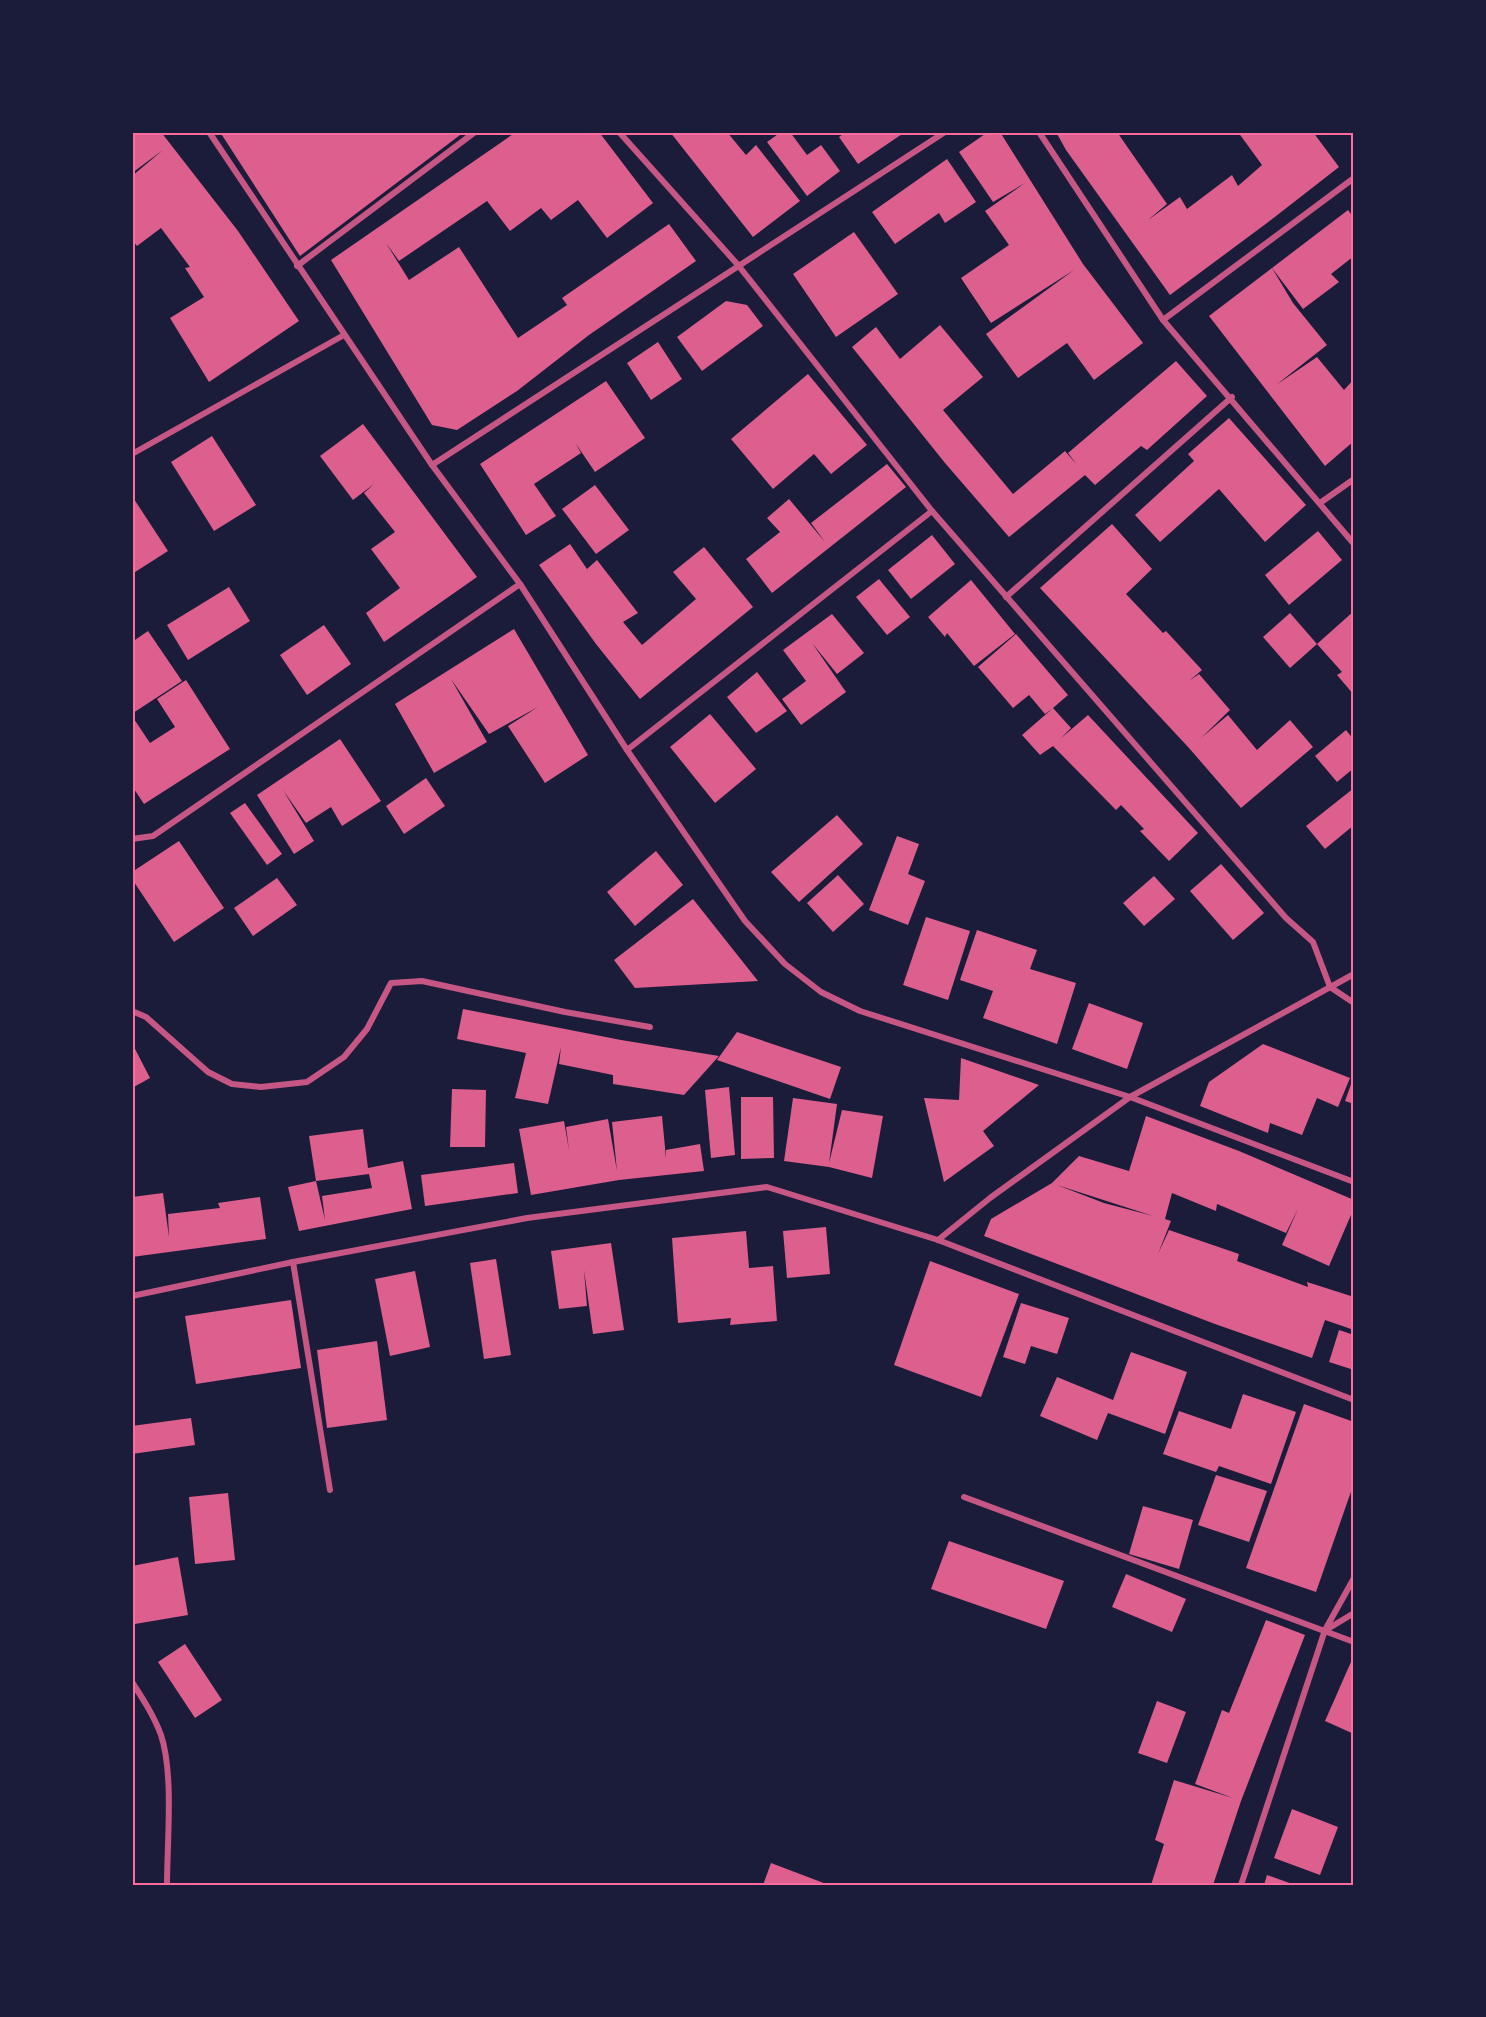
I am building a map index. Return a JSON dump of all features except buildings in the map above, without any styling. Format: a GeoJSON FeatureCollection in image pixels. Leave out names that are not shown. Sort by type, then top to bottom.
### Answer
{"type":"FeatureCollection","features":[{"type":"Feature","properties":{"kind":"street"},"geometry":{"type":"LineString","coordinates":[[209,132],[432,465],[520,584],[627,750],[745,921],[785,964],[821,992],[860,1011],[1130,1097],[1354,1182]]}},
{"type":"Feature","properties":{"kind":"street"},"geometry":{"type":"LineString","coordinates":[[297,266],[476,132]]}},
{"type":"Feature","properties":{"kind":"street"},"geometry":{"type":"LineString","coordinates":[[620,132],[738,266],[932,511],[1286,918],[1313,942],[1330,987],[1354,1003]]}},
{"type":"Feature","properties":{"kind":"street"},"geometry":{"type":"LineString","coordinates":[[432,465],[945,132]]}},
{"type":"Feature","properties":{"kind":"street"},"geometry":{"type":"LineString","coordinates":[[1039,132],[1163,320],[1232,397],[1354,544]]}},
{"type":"Feature","properties":{"kind":"street"},"geometry":{"type":"LineString","coordinates":[[1163,320],[1354,178]]}},
{"type":"Feature","properties":{"kind":"street"},"geometry":{"type":"LineString","coordinates":[[132,454],[344,335]]}},
{"type":"Feature","properties":{"kind":"street"},"geometry":{"type":"LineString","coordinates":[[1006,597],[1232,397]]}},
{"type":"Feature","properties":{"kind":"street"},"geometry":{"type":"LineString","coordinates":[[1320,503],[1354,479]]}},
{"type":"Feature","properties":{"kind":"street"},"geometry":{"type":"LineString","coordinates":[[627,750],[932,511]]}},
{"type":"Feature","properties":{"kind":"street"},"geometry":{"type":"LineString","coordinates":[[132,838],[153,836],[520,584]]}},
{"type":"Feature","properties":{"kind":"street"},"geometry":{"type":"LineString","coordinates":[[938,1240],[990,1198],[1130,1097],[1354,974]]}},
{"type":"Feature","properties":{"kind":"street"},"geometry":{"type":"LineString","coordinates":[[132,1011],[146,1017],[208,1072],[232,1084],[261,1087],[307,1082],[344,1057],[367,1029],[391,983],[422,981],[565,1012],[650,1027]]}},
{"type":"Feature","properties":{"kind":"street"},"geometry":{"type":"LineString","coordinates":[[132,1296],[293,1262],[527,1218],[767,1187],[938,1240],[1354,1400]]}},
{"type":"Feature","properties":{"kind":"street"},"geometry":{"type":"LineString","coordinates":[[293,1262],[330,1490]]}},
{"type":"Feature","properties":{"kind":"street"},"geometry":{"type":"LineString","coordinates":[[964,1497],[1354,1642]]}},
{"type":"Feature","properties":{"kind":"street"},"geometry":{"type":"LineString","coordinates":[[1241,1885],[1325,1630],[1354,1578]]}},
{"type":"Feature","properties":{"kind":"street"},"geometry":{"type":"LineString","coordinates":[[1325,1630],[1354,1613]]}},
{"type":"Feature","properties":{"kind":"street"},"geometry":{"type":"LineString","coordinates":[[132,1682],[145,1702],[161,1737],[167,1779],[167,1885]]}}]}
